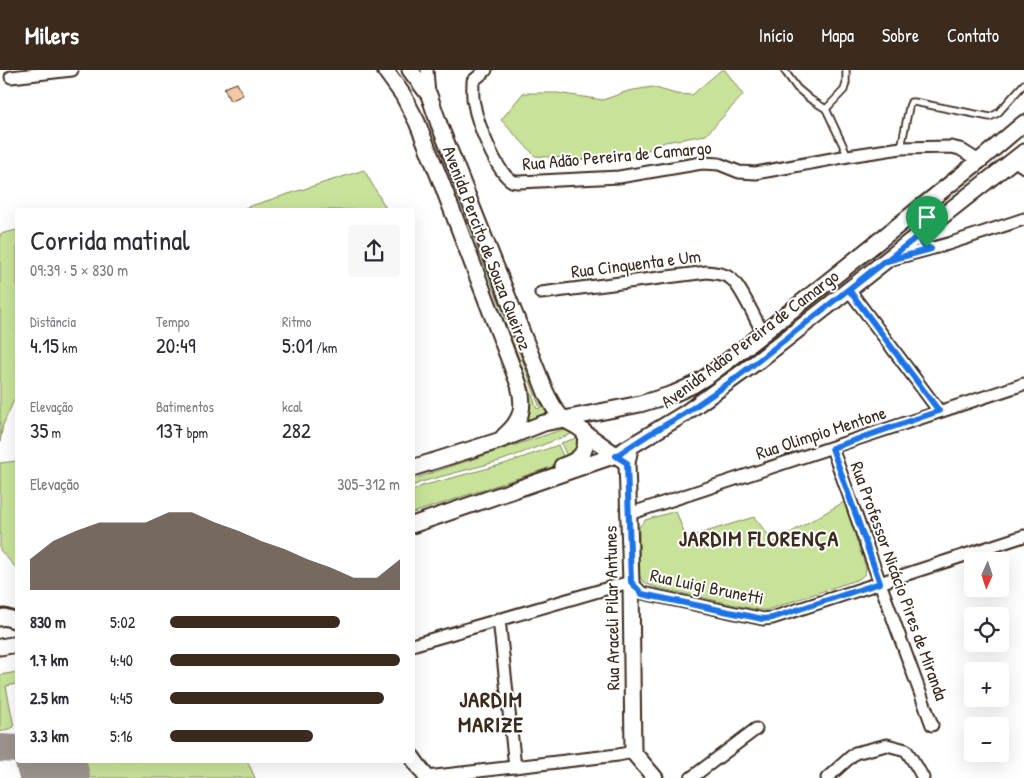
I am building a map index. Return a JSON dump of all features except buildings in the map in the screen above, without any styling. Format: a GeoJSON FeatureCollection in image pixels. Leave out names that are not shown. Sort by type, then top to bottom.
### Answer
{"type":"FeatureCollection","features":[{"type":"Feature","properties":{"kind":"main road","name":"Avenida Percito de Souza Queiroz"},"geometry":{"type":"LineString","coordinates":[[385,70],[403,95],[417,122],[519,385],[522,396],[519,420],[512,430],[498,441]]}},
{"type":"Feature","properties":{"kind":"main road","name":"Avenida Percito de Souza Queiroz"},"geometry":{"type":"LineString","coordinates":[[410,70],[429,95],[548,397],[564,419]]}},
{"type":"Feature","properties":{"kind":"main road","name":"Avenida Adão Pereira de Camargo"},"geometry":{"type":"LineString","coordinates":[[415,467],[498,441],[544,423],[640,404],[673,394],[709,375],[979,161],[1024,123]]}},
{"type":"Feature","properties":{"kind":"main road","name":"Avenida Adão Pereira de Camargo"},"geometry":{"type":"LineString","coordinates":[[415,524],[621,459],[634,444],[684,414],[729,383],[883,262],[1021,160]]}},
{"type":"Feature","properties":{"kind":"main road"},"geometry":{"type":"LineString","coordinates":[[548,397],[566,409],[588,414]]}},
{"type":"Feature","properties":{"kind":"main road"},"geometry":{"type":"LineString","coordinates":[[564,419],[579,427],[621,459]]}},
{"type":"Feature","properties":{"kind":"main road"},"geometry":{"type":"LineString","coordinates":[[415,516],[575,461],[582,455],[586,446],[585,433]]}},
{"type":"Feature","properties":{"kind":"main road","name":"Rua Araceli Pilar Antunes"},"geometry":{"type":"LineString","coordinates":[[621,459],[629,514],[633,752]]}},
{"type":"Feature","properties":{"kind":"main road"},"geometry":{"type":"LineString","coordinates":[[0,618],[4,617],[15,621]]}},
{"type":"Feature","properties":{"kind":"main road"},"geometry":{"type":"LineString","coordinates":[[0,628],[15,623]]}},
{"type":"Feature","properties":{"kind":"main road"},"geometry":{"type":"LineString","coordinates":[[0,647],[15,644]]}},
{"type":"Feature","properties":{"kind":"main road"},"geometry":{"type":"LineString","coordinates":[[633,752],[655,778]]}},
{"type":"Feature","properties":{"kind":"main road"},"geometry":{"type":"LineString","coordinates":[[415,761],[427,778]]}},
{"type":"Feature","properties":{"kind":"street"},"geometry":{"type":"LineString","coordinates":[[11,77],[72,70]]}},
{"type":"Feature","properties":{"kind":"street"},"geometry":{"type":"LineString","coordinates":[[427,70],[429,95]]}},
{"type":"Feature","properties":{"kind":"street","name":"Rua Adão Pereira de Camargo"},"geometry":{"type":"LineString","coordinates":[[486,70],[473,81],[473,102],[481,129],[498,165],[513,182],[619,177],[702,163],[719,164],[739,172],[756,173],[901,148],[951,147],[960,149],[979,161]]}},
{"type":"Feature","properties":{"kind":"street"},"geometry":{"type":"LineString","coordinates":[[883,262],[931,249],[1024,219]]}},
{"type":"Feature","properties":{"kind":"street"},"geometry":{"type":"LineString","coordinates":[[923,232],[920,236],[920,241],[922,245],[931,249]]}},
{"type":"Feature","properties":{"kind":"street","name":"Rua Cinquenta e Um"},"geometry":{"type":"LineString","coordinates":[[541,293],[707,272],[719,273],[730,278],[738,288],[763,333]]}},
{"type":"Feature","properties":{"kind":"street"},"geometry":{"type":"LineString","coordinates":[[849,290],[939,411]]}},
{"type":"Feature","properties":{"kind":"street","name":"Rua Olimpio Mentone"},"geometry":{"type":"LineString","coordinates":[[629,514],[1024,384]]}},
{"type":"Feature","properties":{"kind":"street","name":"Rua Professor Nicácio Pires de Miranda"},"geometry":{"type":"LineString","coordinates":[[832,448],[932,725]]}},
{"type":"Feature","properties":{"kind":"street","name":"Rua Luigi Brunetti"},"geometry":{"type":"LineString","coordinates":[[415,644],[631,582],[642,594],[763,619],[772,618],[1024,536]]}},
{"type":"Feature","properties":{"kind":"street"},"geometry":{"type":"LineString","coordinates":[[499,619],[515,767]]}},
{"type":"Feature","properties":{"kind":"street"},"geometry":{"type":"LineString","coordinates":[[691,778],[756,729]]}},
{"type":"Feature","properties":{"kind":"street"},"geometry":{"type":"LineString","coordinates":[[827,778],[855,753],[887,745],[906,750],[923,778]]}},
{"type":"Feature","properties":{"kind":"street"},"geometry":{"type":"LineString","coordinates":[[427,778],[633,752]]}},
{"type":"Feature","properties":{"kind":"lane"},"geometry":{"type":"LineString","coordinates":[[784,70],[797,88],[810,99],[826,108],[848,156]]}},
{"type":"Feature","properties":{"kind":"lane"},"geometry":{"type":"LineString","coordinates":[[826,108],[844,90],[846,70]]}},
{"type":"Feature","properties":{"kind":"lane"},"geometry":{"type":"LineString","coordinates":[[901,148],[911,102],[990,117],[998,113],[1024,84]]}},
{"type":"Feature","properties":{"kind":"green space"},"geometry":{"type":"Polygon","coordinates":[[[721,70],[725,70],[743,95],[706,135],[665,142],[633,157],[588,160],[535,156],[501,120],[523,93],[557,93],[603,100],[628,91],[652,87],[676,94],[692,95],[721,70]]]}},
{"type":"Feature","properties":{"kind":"green space"},"geometry":{"type":"Polygon","coordinates":[[[364,170],[386,208],[244,208],[364,170]]]}},
{"type":"Feature","properties":{"kind":"green space"},"geometry":{"type":"Polygon","coordinates":[[[15,230],[15,398],[3,425],[0,442],[0,234],[15,230]]]}},
{"type":"Feature","properties":{"kind":"green space"},"geometry":{"type":"Polygon","coordinates":[[[477,243],[548,412],[548,415],[525,424],[529,406],[527,387],[472,246],[474,246],[516,350],[537,409],[540,408],[477,243]]]}},
{"type":"Feature","properties":{"kind":"green space"},"geometry":{"type":"Polygon","coordinates":[[[564,429],[574,433],[503,460],[415,485],[415,478],[564,429]]]}},
{"type":"Feature","properties":{"kind":"green space"},"geometry":{"type":"Polygon","coordinates":[[[579,437],[582,445],[569,461],[561,443],[579,437]]]}},
{"type":"Feature","properties":{"kind":"green space"},"geometry":{"type":"Polygon","coordinates":[[[558,445],[566,462],[415,512],[415,490],[422,486],[504,464],[558,445]]]}},
{"type":"Feature","properties":{"kind":"green space"},"geometry":{"type":"Polygon","coordinates":[[[15,461],[15,567],[0,550],[0,463],[15,461]]]}},
{"type":"Feature","properties":{"kind":"green space"},"geometry":{"type":"Polygon","coordinates":[[[844,502],[866,568],[865,574],[859,579],[767,610],[759,610],[658,588],[644,582],[639,575],[639,527],[645,520],[676,511],[686,538],[754,517],[774,542],[844,502]]]}},
{"type":"Feature","properties":{"kind":"green space"},"geometry":{"type":"Polygon","coordinates":[[[15,672],[15,684],[6,686],[14,727],[0,732],[0,675],[15,672]]]}},
{"type":"Feature","properties":{"kind":"green space"},"geometry":{"type":"Polygon","coordinates":[[[86,763],[248,763],[255,778],[89,778],[86,763]]]}},
{"type":"Feature","properties":{"kind":"taxiway"},"geometry":{"type":"LineString","coordinates":[[0,748],[15,749]]}},
{"type":"Feature","properties":{"kind":"taxiway"},"geometry":{"type":"LineString","coordinates":[[44,763],[54,772]]}},
{"type":"Feature","properties":{"kind":"runway"},"geometry":{"type":"LineString","coordinates":[[51,763],[55,778]]}},
{"type":"Feature","properties":{"kind":"district","name":"JARDIM FLORENÇA"},"geometry":{"type":"Point","coordinates":[759,538]}},
{"type":"Feature","properties":{"kind":"district","name":"JARDIM MARIZE"},"geometry":{"type":"Point","coordinates":[491,712]}},
{"type":"Feature","properties":{"kind":"route"},"geometry":{"type":"LineString","coordinates":[[927,247],[922,245],[920,241],[920,236],[923,232],[883,262],[849,290],[939,411],[832,448],[880,583],[772,618],[763,619],[642,594],[631,582],[627,463],[616,456],[684,414],[729,383],[883,262],[931,249],[927,247]]}}]}
